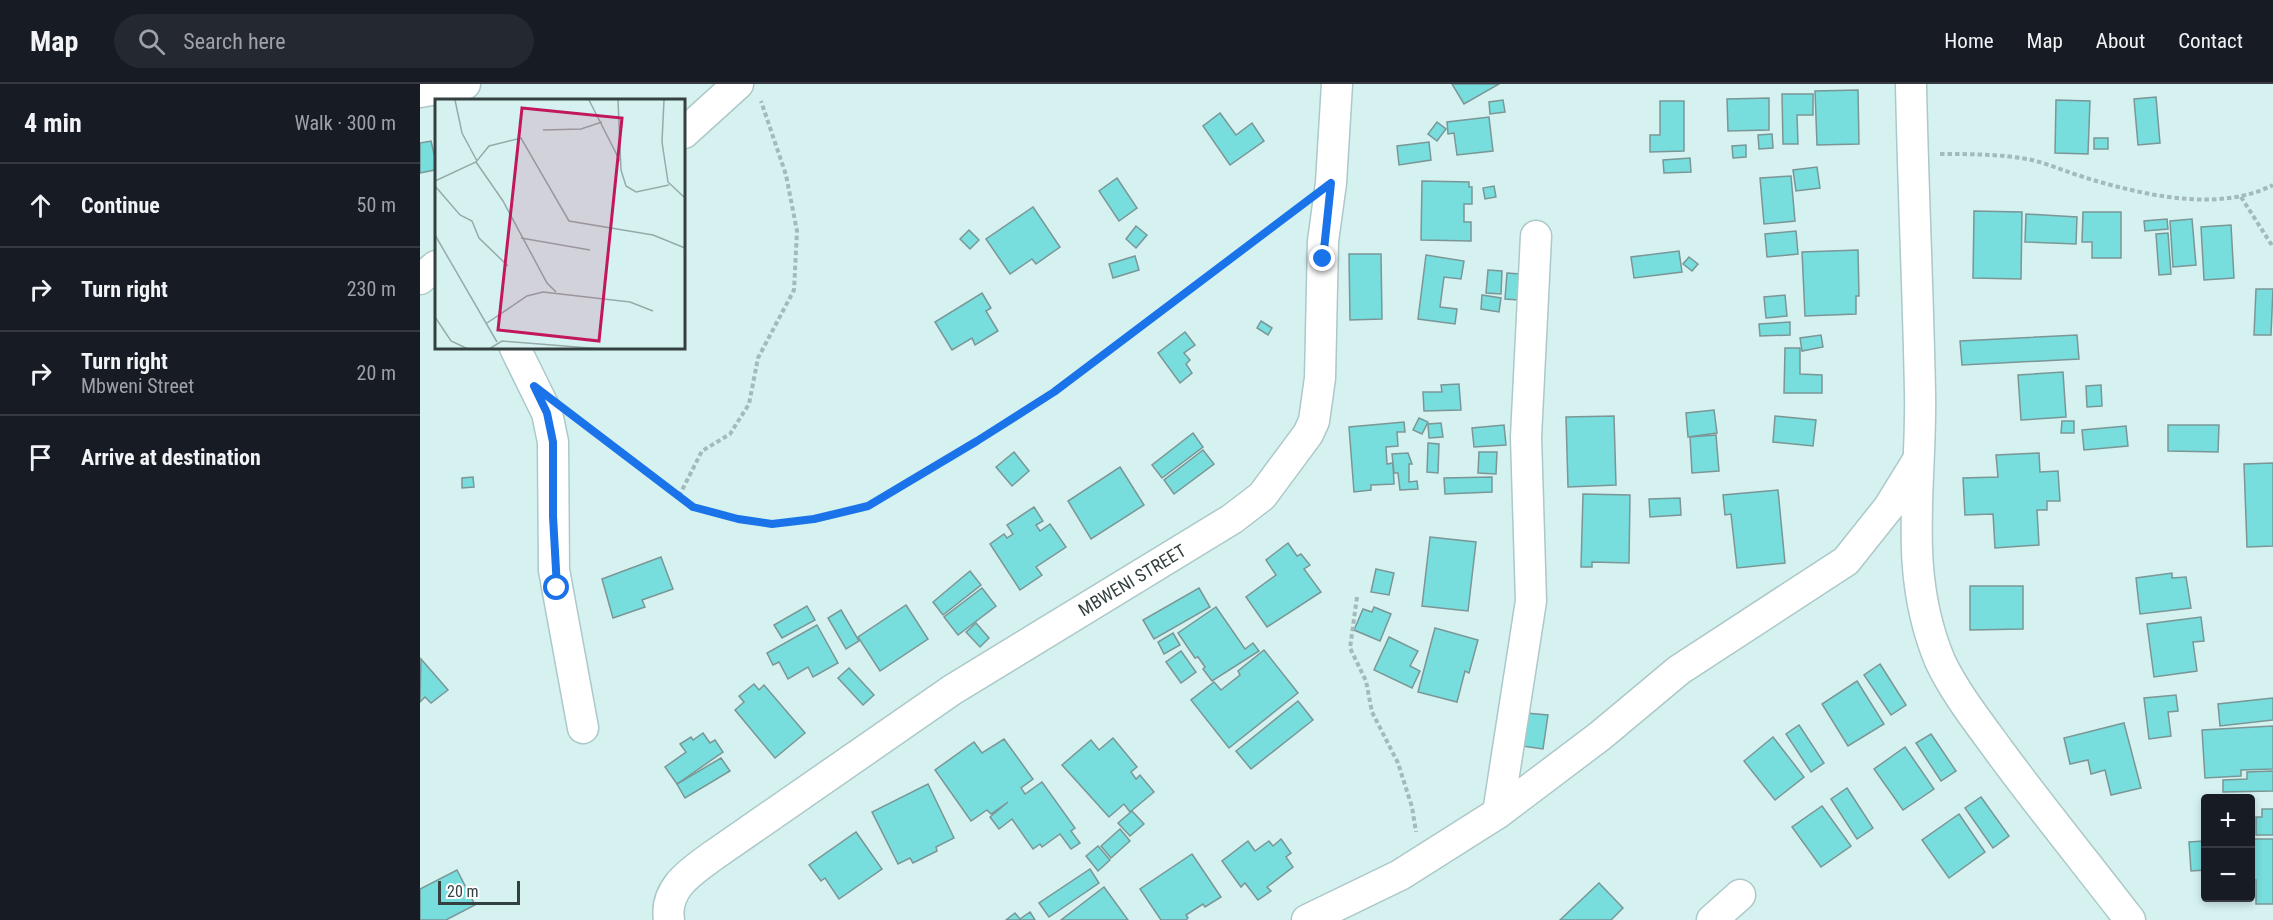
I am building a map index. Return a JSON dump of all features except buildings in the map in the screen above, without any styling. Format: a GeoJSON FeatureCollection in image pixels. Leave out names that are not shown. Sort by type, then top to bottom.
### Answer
{"type":"FeatureCollection","features":[{"type":"Feature","properties":{"kind":"street"},"geometry":{"type":"LineString","coordinates":[[420,92],[465,84]]}},
{"type":"Feature","properties":{"kind":"street","name":"MBWENI STREET"},"geometry":{"type":"LineString","coordinates":[[669,920],[671,899],[682,878],[714,855],[952,690],[1232,519],[1262,496],[1308,434],[1314,421],[1320,378],[1323,241],[1331,183],[1337,84]]}},
{"type":"Feature","properties":{"kind":"street"},"geometry":{"type":"LineString","coordinates":[[1911,84],[1920,457],[1914,532],[1919,589],[1941,661],[1969,711],[2130,920]]}},
{"type":"Feature","properties":{"kind":"street"},"geometry":{"type":"LineString","coordinates":[[686,132],[748,88]]}},
{"type":"Feature","properties":{"kind":"street"},"geometry":{"type":"LineString","coordinates":[[1497,813],[1532,601],[1526,437],[1536,236]]}},
{"type":"Feature","properties":{"kind":"street"},"geometry":{"type":"LineString","coordinates":[[420,279],[435,267]]}},
{"type":"Feature","properties":{"kind":"street"},"geometry":{"type":"LineString","coordinates":[[516,350],[547,413],[553,442],[554,570],[583,728]]}},
{"type":"Feature","properties":{"kind":"street"},"geometry":{"type":"LineString","coordinates":[[1307,920],[1400,875],[1497,813],[1600,736],[1680,670],[1846,561],[1889,507],[1920,457]]}},
{"type":"Feature","properties":{"kind":"street"},"geometry":{"type":"LineString","coordinates":[[1712,920],[1740,895]]}},
{"type":"Feature","properties":{"kind":"path"},"geometry":{"type":"LineString","coordinates":[[679,496],[702,451],[730,434],[749,404],[758,358],[794,290],[797,231],[786,175],[748,88]]}},
{"type":"Feature","properties":{"kind":"path"},"geometry":{"type":"LineString","coordinates":[[1912,155],[1993,155],[2032,160],[2094,181],[2169,197],[2218,199],[2241,197],[2273,185]]}},
{"type":"Feature","properties":{"kind":"path"},"geometry":{"type":"LineString","coordinates":[[568,413],[693,507],[738,519],[772,524],[814,519],[868,506],[1054,392],[1331,183]]}},
{"type":"Feature","properties":{"kind":"path"},"geometry":{"type":"LineString","coordinates":[[2241,197],[2273,247]]}},
{"type":"Feature","properties":{"kind":"path"},"geometry":{"type":"LineString","coordinates":[[1357,597],[1350,648],[1366,681],[1372,712],[1398,763],[1412,807],[1421,862]]}},
{"type":"Feature","properties":{"kind":"route"},"geometry":{"type":"LineString","coordinates":[[557,588],[554,570],[553,442],[547,413],[534,386],[693,507],[738,519],[772,524],[814,519],[868,506],[1054,392],[1331,183],[1323,241],[1323,259]]}}]}
